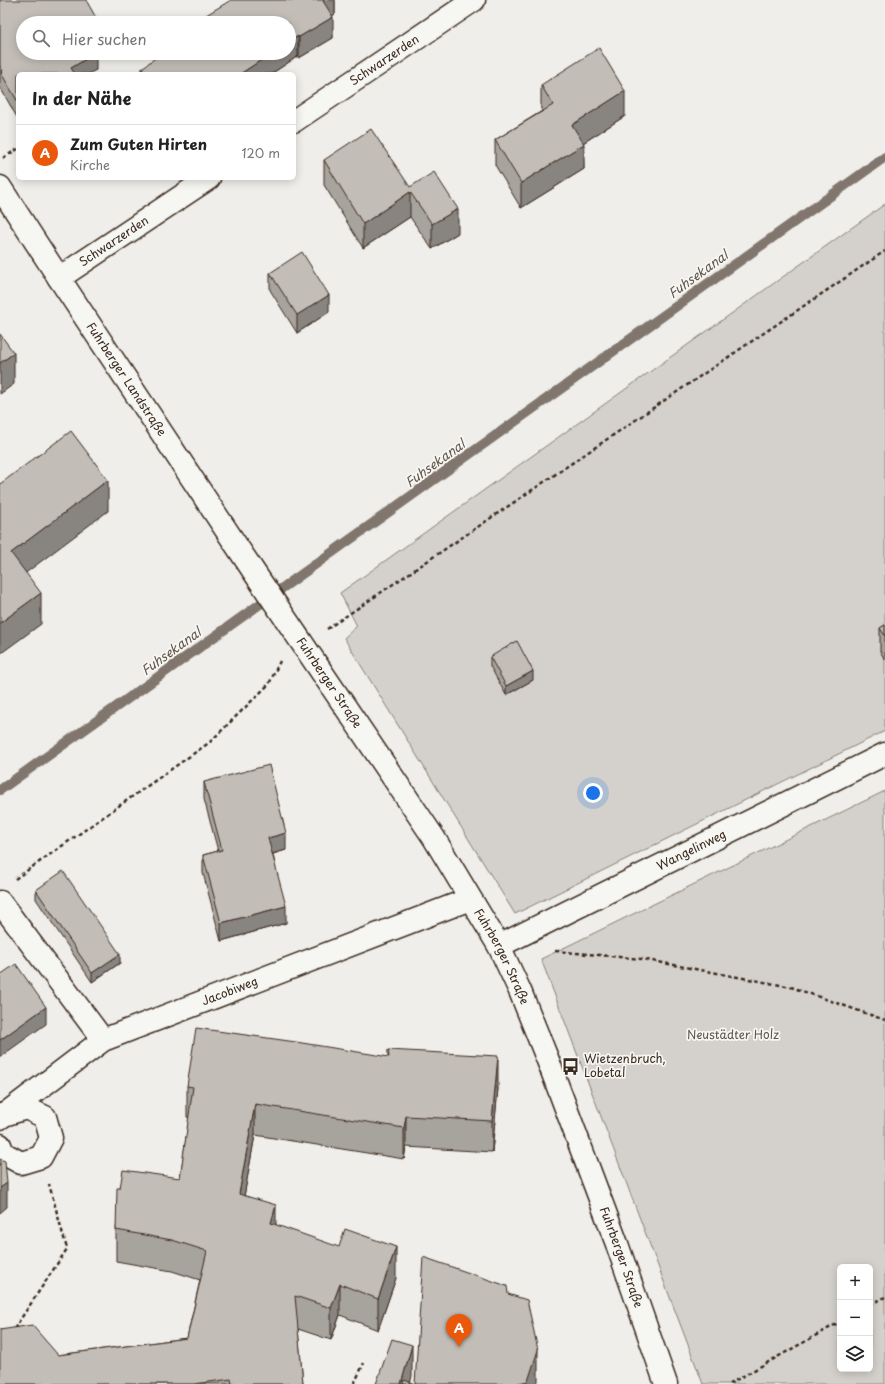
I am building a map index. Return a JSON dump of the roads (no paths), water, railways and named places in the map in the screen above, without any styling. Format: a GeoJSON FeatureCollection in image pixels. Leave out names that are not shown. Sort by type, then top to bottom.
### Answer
{"type":"FeatureCollection","features":[{"type":"Feature","properties":{"kind":"street","name":"Schwarzerden"},"geometry":{"type":"LineString","coordinates":[[296,120],[474,0]]}},
{"type":"Feature","properties":{"kind":"street","name":"Schwarzerden"},"geometry":{"type":"LineString","coordinates":[[59,278],[206,180]]}},
{"type":"Feature","properties":{"kind":"street","name":"Fuhrberger Landstraße"},"geometry":{"type":"LineString","coordinates":[[0,187],[254,572]]}},
{"type":"Feature","properties":{"kind":"street","name":"Fuhrberger Straße"},"geometry":{"type":"LineString","coordinates":[[254,572],[434,838],[498,946],[520,991],[549,1063],[666,1384]]}},
{"type":"Feature","properties":{"kind":"street","name":"Wangelinweg"},"geometry":{"type":"LineString","coordinates":[[498,946],[885,754]]}},
{"type":"Feature","properties":{"kind":"street","name":"Jacobiweg"},"geometry":{"type":"LineString","coordinates":[[2,1119],[103,1040],[470,898]]}},
{"type":"Feature","properties":{"kind":"street"},"geometry":{"type":"LineString","coordinates":[[0,902],[103,1040]]}},
{"type":"Feature","properties":{"kind":"street","name":"Jacobiweg"},"geometry":{"type":"LineString","coordinates":[[0,1145],[3,1153],[21,1163],[41,1156],[51,1138],[45,1117],[26,1108],[2,1119]]}},
{"type":"Feature","properties":{"kind":"waterway","name":"Fuhsekanal"},"geometry":{"type":"LineString","coordinates":[[0,790],[885,157]]}},
{"type":"Feature","properties":{"kind":"place","name":"Wietzenbruch, Lobetal"},"geometry":{"type":"Point","coordinates":[571,1066]}},
{"type":"Feature","properties":{"kind":"place","name":"Zum Guten Hirten"},"geometry":{"type":"Point","coordinates":[459,1347]}},
{"type":"Feature","properties":{"kind":"park label","name":"Neustädter Holz"},"geometry":{"type":"Point","coordinates":[733,1035]}}]}
